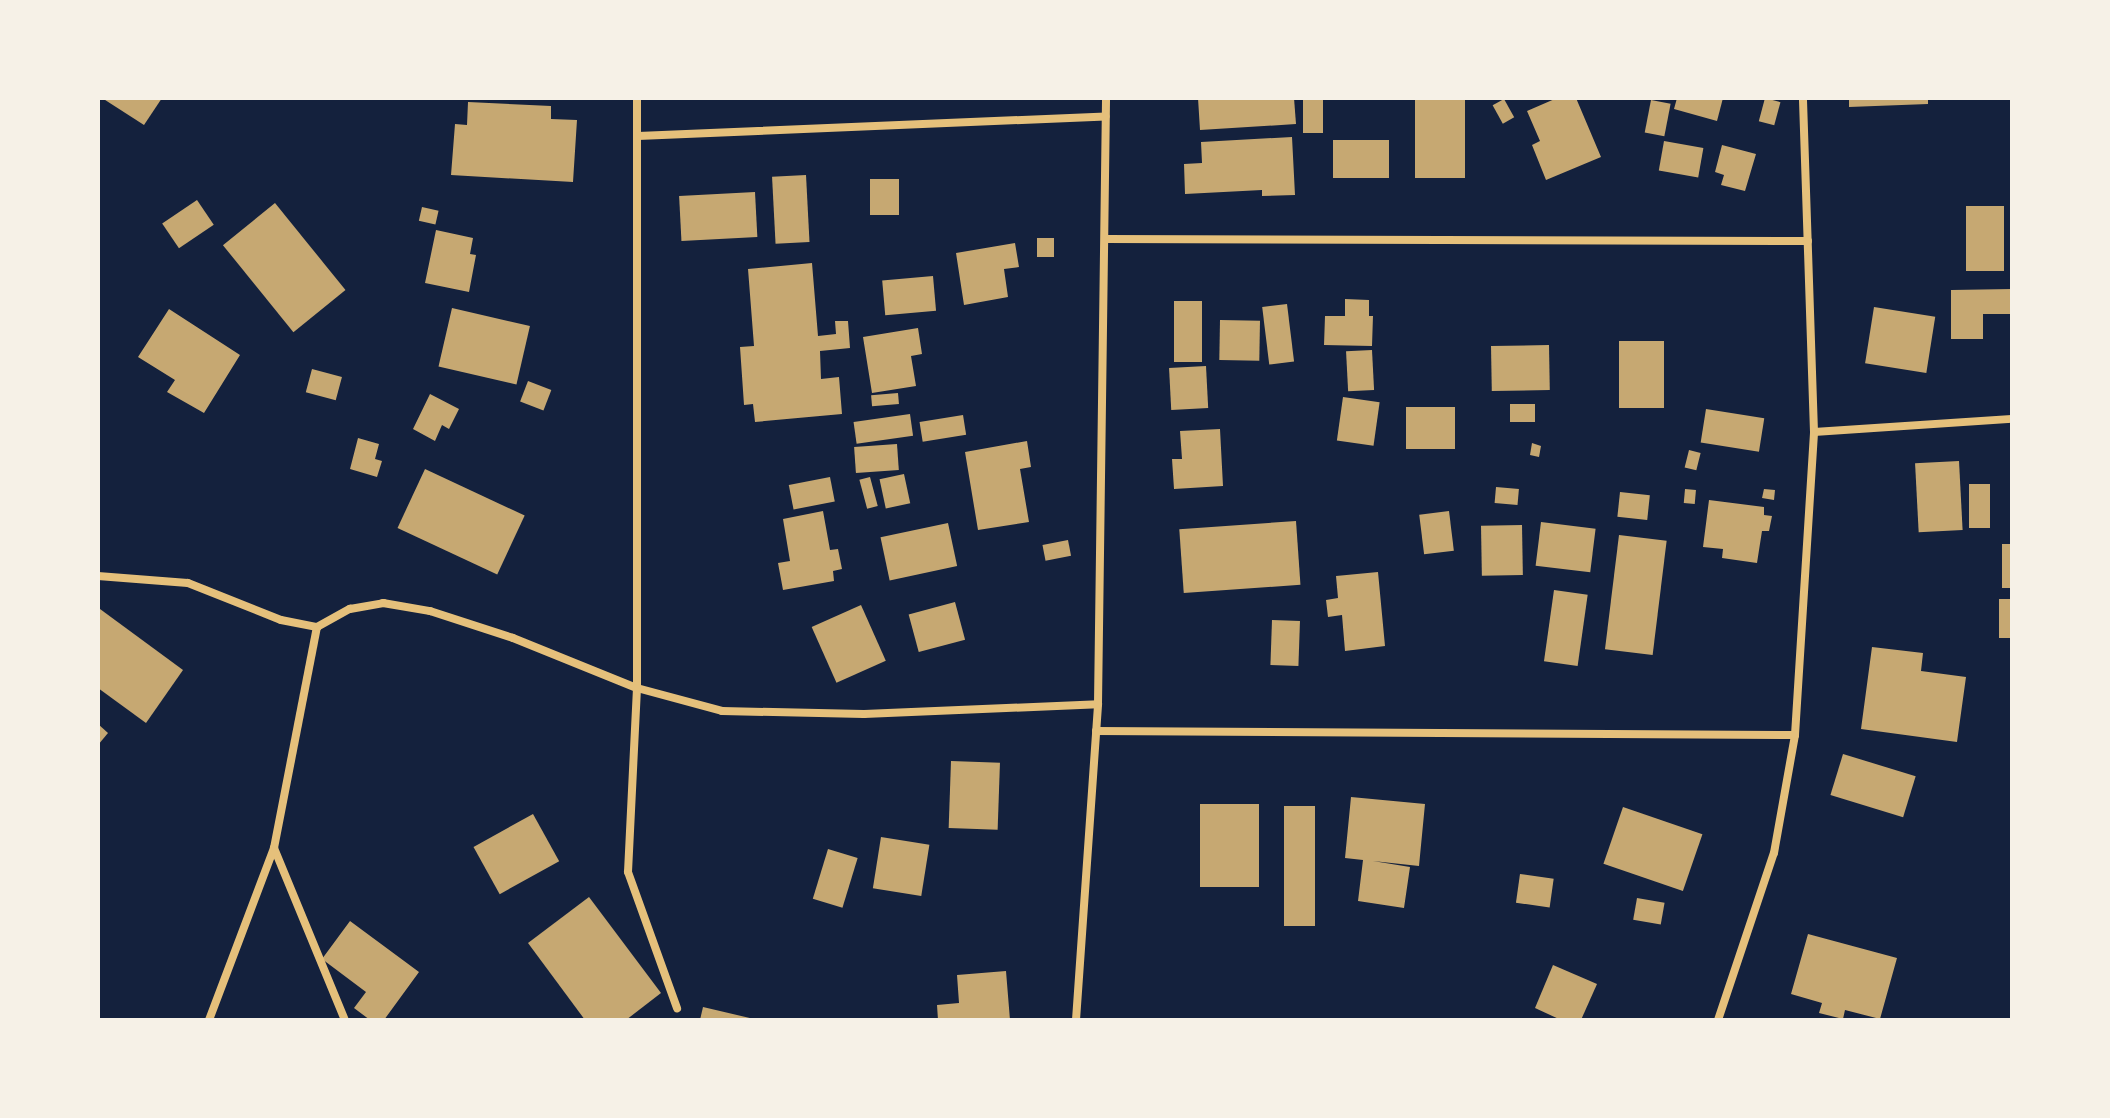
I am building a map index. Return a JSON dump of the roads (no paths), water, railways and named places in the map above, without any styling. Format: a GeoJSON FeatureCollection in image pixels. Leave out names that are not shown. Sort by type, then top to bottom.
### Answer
{"type":"FeatureCollection","features":[{"type":"Feature","properties":{"kind":"street"},"geometry":{"type":"LineString","coordinates":[[637,98],[637,688],[628,872],[677,1008]]}},
{"type":"Feature","properties":{"kind":"street"},"geometry":{"type":"LineString","coordinates":[[1076,1020],[1098,704],[1106,98]]}},
{"type":"Feature","properties":{"kind":"street"},"geometry":{"type":"LineString","coordinates":[[1718,1020],[1774,853],[1795,735],[1814,432],[1803,98]]}},
{"type":"Feature","properties":{"kind":"street"},"geometry":{"type":"LineString","coordinates":[[638,136],[1106,116]]}},
{"type":"Feature","properties":{"kind":"street"},"geometry":{"type":"LineString","coordinates":[[1105,239],[1808,241]]}},
{"type":"Feature","properties":{"kind":"street"},"geometry":{"type":"LineString","coordinates":[[1814,432],[2012,419]]}},
{"type":"Feature","properties":{"kind":"street"},"geometry":{"type":"LineString","coordinates":[[98,576],[188,583],[281,620],[317,627],[350,609],[383,603],[430,611],[513,638],[637,688],[722,711],[864,714],[1098,704]]}},
{"type":"Feature","properties":{"kind":"street"},"geometry":{"type":"LineString","coordinates":[[209,1020],[274,848],[317,627]]}},
{"type":"Feature","properties":{"kind":"street"},"geometry":{"type":"LineString","coordinates":[[1096,731],[1795,735]]}},
{"type":"Feature","properties":{"kind":"street"},"geometry":{"type":"LineString","coordinates":[[274,848],[345,1020]]}}]}
